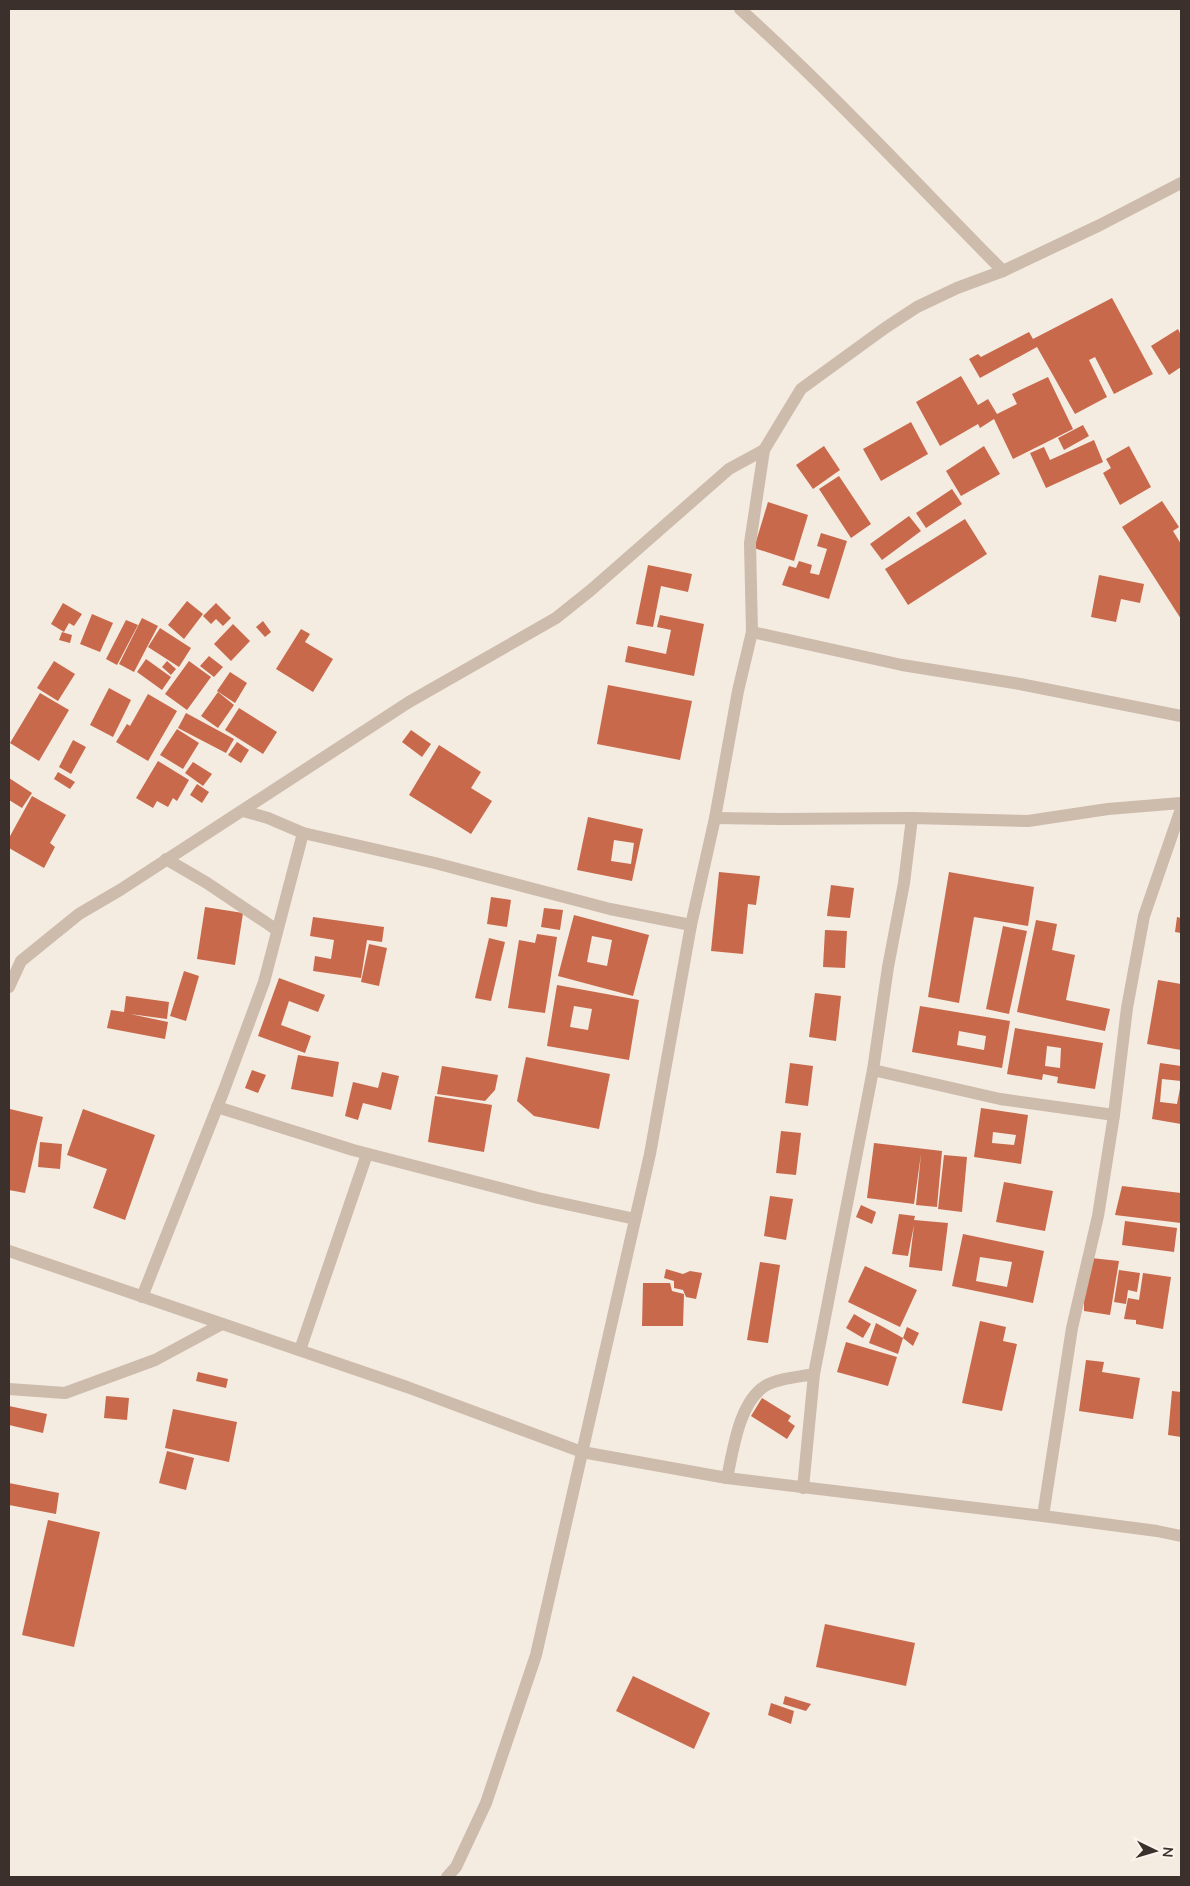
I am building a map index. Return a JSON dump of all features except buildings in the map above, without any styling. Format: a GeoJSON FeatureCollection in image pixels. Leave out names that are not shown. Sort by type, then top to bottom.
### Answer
{"type":"FeatureCollection","features":[{"type":"Feature","properties":{"kind":"street"},"geometry":{"type":"LineString","coordinates":[[740,9],[833,98],[1003,270]]}},
{"type":"Feature","properties":{"kind":"street"},"geometry":{"type":"LineString","coordinates":[[447,1877],[456,1867],[486,1804],[536,1654],[650,1154],[691,925],[715,818],[738,691],[752,632],[750,543],[764,450],[801,389],[917,307],[1100,225],[1181,183]]}},
{"type":"Feature","properties":{"kind":"street"},"geometry":{"type":"LineString","coordinates":[[9,987],[21,961],[79,914],[243,811],[409,702],[556,618],[591,590],[728,469],[764,450]]}},
{"type":"Feature","properties":{"kind":"street"},"geometry":{"type":"LineString","coordinates":[[752,632],[902,665],[1030,686],[1181,716]]}},
{"type":"Feature","properties":{"kind":"street"},"geometry":{"type":"LineString","coordinates":[[715,818],[912,818],[1028,821],[1108,809],[1181,803]]}},
{"type":"Feature","properties":{"kind":"street"},"geometry":{"type":"LineString","coordinates":[[1043,1516],[1072,1328],[1098,1216],[1114,1115],[1127,1008],[1144,916],[1181,808]]}},
{"type":"Feature","properties":{"kind":"street"},"geometry":{"type":"LineString","coordinates":[[243,811],[268,818],[303,833],[435,863],[610,909],[691,925]]}},
{"type":"Feature","properties":{"kind":"street"},"geometry":{"type":"LineString","coordinates":[[803,1488],[814,1374],[873,1070],[888,967],[904,883],[912,818]]}},
{"type":"Feature","properties":{"kind":"street"},"geometry":{"type":"LineString","coordinates":[[142,1297],[264,982],[303,833]]}},
{"type":"Feature","properties":{"kind":"street"},"geometry":{"type":"LineString","coordinates":[[166,860],[207,883],[277,930]]}},
{"type":"Feature","properties":{"kind":"street"},"geometry":{"type":"LineString","coordinates":[[873,1070],[1000,1099],[1114,1115]]}},
{"type":"Feature","properties":{"kind":"street"},"geometry":{"type":"LineString","coordinates":[[217,1107],[367,1154],[538,1198],[635,1219]]}},
{"type":"Feature","properties":{"kind":"street"},"geometry":{"type":"LineString","coordinates":[[300,1350],[367,1154]]}},
{"type":"Feature","properties":{"kind":"street"},"geometry":{"type":"LineString","coordinates":[[9,1251],[407,1387],[582,1452],[727,1478],[1043,1516],[1157,1531],[1181,1536]]}},
{"type":"Feature","properties":{"kind":"street"},"geometry":{"type":"LineString","coordinates":[[9,1389],[65,1392],[155,1360],[222,1324]]}},
{"type":"Feature","properties":{"kind":"street"},"geometry":{"type":"LineString","coordinates":[[727,1478],[741,1422],[750,1401],[764,1386],[814,1374]]}}]}
